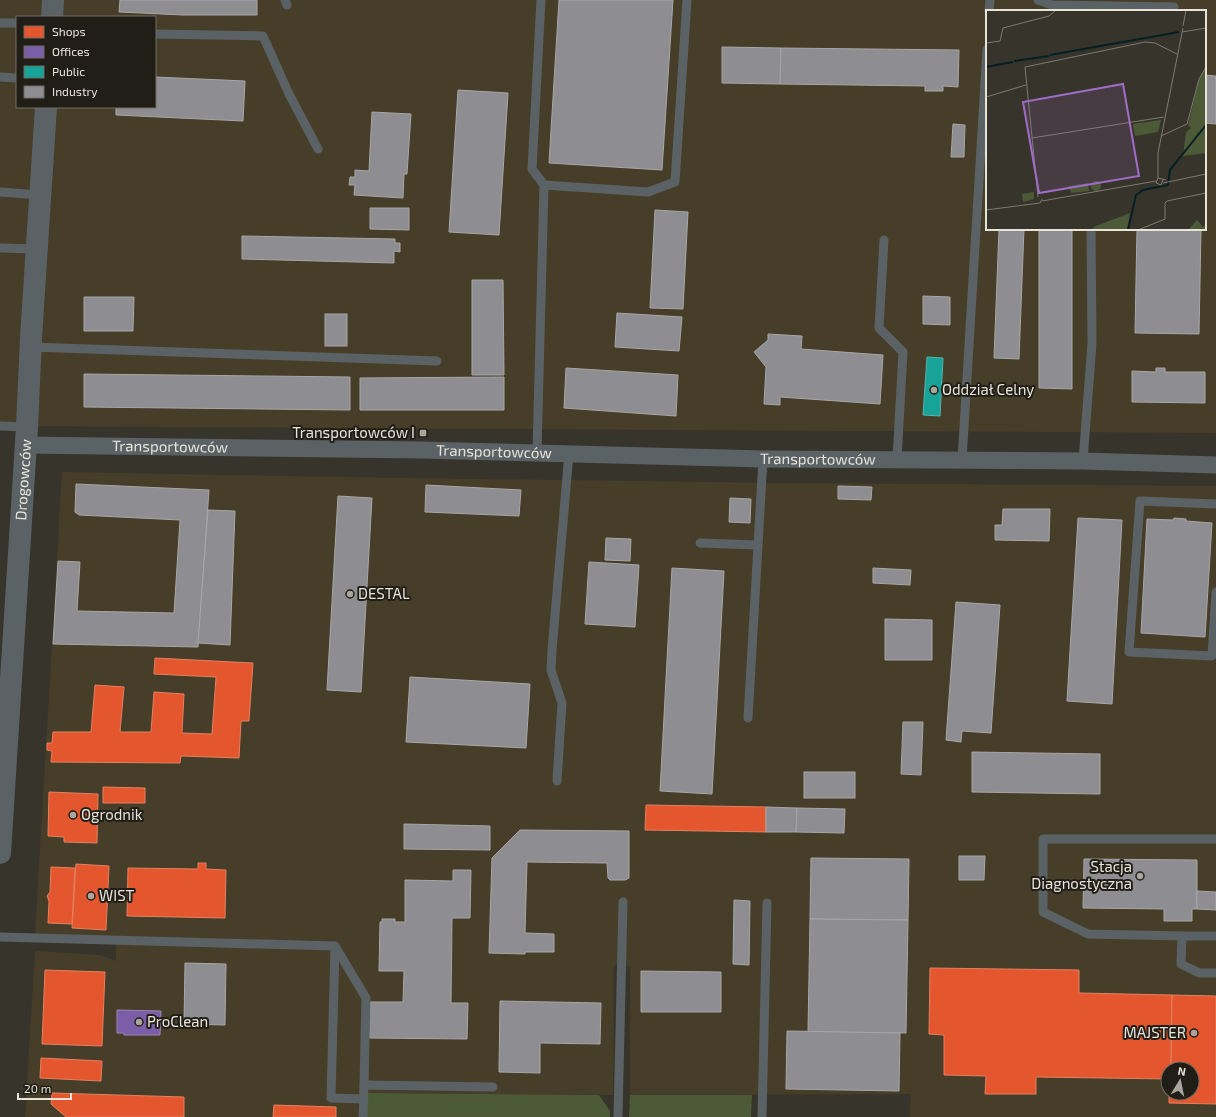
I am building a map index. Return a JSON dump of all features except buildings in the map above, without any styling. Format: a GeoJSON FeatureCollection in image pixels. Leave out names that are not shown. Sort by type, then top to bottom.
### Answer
{"type":"FeatureCollection","features":[{"type":"Feature","properties":{"kind":"street"},"geometry":{"type":"LineString","coordinates":[[52,16],[53,0]]}},
{"type":"Feature","properties":{"kind":"street","name":"Drogowców"},"geometry":{"type":"LineString","coordinates":[[0,853],[46,108]]}},
{"type":"Feature","properties":{"kind":"street","name":"Transportowców"},"geometry":{"type":"LineString","coordinates":[[26,436],[421,450],[763,459],[1083,461],[1216,465]]}},
{"type":"Feature","properties":{"kind":"lane"},"geometry":{"type":"LineString","coordinates":[[537,452],[544,186],[532,169],[541,0]]}},
{"type":"Feature","properties":{"kind":"lane"},"geometry":{"type":"LineString","coordinates":[[544,186],[648,192],[675,182],[687,0]]}},
{"type":"Feature","properties":{"kind":"lane"},"geometry":{"type":"LineString","coordinates":[[989,10],[990,0]]}},
{"type":"Feature","properties":{"kind":"lane"},"geometry":{"type":"LineString","coordinates":[[1038,0],[1052,5],[1174,7]]}},
{"type":"Feature","properties":{"kind":"lane"},"geometry":{"type":"LineString","coordinates":[[0,23],[16,24]]}},
{"type":"Feature","properties":{"kind":"lane"},"geometry":{"type":"LineString","coordinates":[[156,34],[263,36],[289,94],[318,149]]}},
{"type":"Feature","properties":{"kind":"lane"},"geometry":{"type":"LineString","coordinates":[[962,460],[986,65]]}},
{"type":"Feature","properties":{"kind":"lane"},"geometry":{"type":"LineString","coordinates":[[0,77],[16,78]]}},
{"type":"Feature","properties":{"kind":"lane"},"geometry":{"type":"LineString","coordinates":[[0,192],[40,195]]}},
{"type":"Feature","properties":{"kind":"lane"},"geometry":{"type":"LineString","coordinates":[[1083,461],[1092,342],[1092,230]]}},
{"type":"Feature","properties":{"kind":"lane"},"geometry":{"type":"LineString","coordinates":[[884,240],[879,328],[903,352],[897,460]]}},
{"type":"Feature","properties":{"kind":"lane"},"geometry":{"type":"LineString","coordinates":[[0,248],[37,249]]}},
{"type":"Feature","properties":{"kind":"lane"},"geometry":{"type":"LineString","coordinates":[[31,347],[437,361]]}},
{"type":"Feature","properties":{"kind":"lane"},"geometry":{"type":"LineString","coordinates":[[0,426],[26,436]]}},
{"type":"Feature","properties":{"kind":"lane"},"geometry":{"type":"LineString","coordinates":[[556,781],[562,703],[551,670],[569,453]]}},
{"type":"Feature","properties":{"kind":"lane"},"geometry":{"type":"LineString","coordinates":[[748,718],[763,459]]}},
{"type":"Feature","properties":{"kind":"lane"},"geometry":{"type":"LineString","coordinates":[[1216,504],[1140,501],[1129,652],[1212,656],[1216,592]]}},
{"type":"Feature","properties":{"kind":"lane"},"geometry":{"type":"LineString","coordinates":[[700,543],[757,545]]}},
{"type":"Feature","properties":{"kind":"lane"},"geometry":{"type":"LineString","coordinates":[[1216,839],[1043,839],[1043,912],[1088,934],[1216,936]]}},
{"type":"Feature","properties":{"kind":"lane"},"geometry":{"type":"LineString","coordinates":[[618,1117],[622,902]]}},
{"type":"Feature","properties":{"kind":"lane"},"geometry":{"type":"LineString","coordinates":[[762,1117],[767,903]]}},
{"type":"Feature","properties":{"kind":"lane"},"geometry":{"type":"LineString","coordinates":[[1182,936],[1181,964],[1199,973],[1216,974]]}},
{"type":"Feature","properties":{"kind":"lane"},"geometry":{"type":"LineString","coordinates":[[0,937],[336,946]]}},
{"type":"Feature","properties":{"kind":"lane"},"geometry":{"type":"LineString","coordinates":[[336,946],[366,998],[363,1117]]}},
{"type":"Feature","properties":{"kind":"lane"},"geometry":{"type":"LineString","coordinates":[[336,946],[332,1098],[364,1099]]}},
{"type":"Feature","properties":{"kind":"lane"},"geometry":{"type":"LineString","coordinates":[[364,1085],[492,1087]]}},
{"type":"Feature","properties":{"kind":"shaded area"},"geometry":{"type":"Polygon","coordinates":[[[0,0],[1216,0],[1216,433],[0,426],[0,0]]]}},
{"type":"Feature","properties":{"kind":"shaded area"},"geometry":{"type":"Polygon","coordinates":[[[62,472],[791,483],[1216,486],[1216,1117],[910,1117],[911,1094],[630,1095],[630,966],[614,965],[613,1095],[358,1093],[358,1117],[25,1117],[35,951],[100,955],[116,961],[116,938],[35,935],[62,472]]]}},
{"type":"Feature","properties":{"kind":"green space"},"geometry":{"type":"Polygon","coordinates":[[[367,1093],[599,1095],[610,1111],[610,1117],[367,1117],[367,1093]]]}},
{"type":"Feature","properties":{"kind":"green space"},"geometry":{"type":"Polygon","coordinates":[[[630,1095],[752,1095],[751,1117],[629,1117],[630,1095]]]}},
{"type":"Feature","properties":{"kind":"place","name":"Oddział Celny"},"geometry":{"type":"Point","coordinates":[934,390]}},
{"type":"Feature","properties":{"kind":"place","name":"Transportowców I"},"geometry":{"type":"Point","coordinates":[423,433]}},
{"type":"Feature","properties":{"kind":"place","name":"DESTAL"},"geometry":{"type":"Point","coordinates":[350,594]}},
{"type":"Feature","properties":{"kind":"place","name":"Ogrodnik"},"geometry":{"type":"Point","coordinates":[73,815]}},
{"type":"Feature","properties":{"kind":"place","name":"Stacja Diagnostyczna"},"geometry":{"type":"Point","coordinates":[1140,876]}},
{"type":"Feature","properties":{"kind":"place","name":"WIST"},"geometry":{"type":"Point","coordinates":[91,896]}},
{"type":"Feature","properties":{"kind":"place","name":"ProClean"},"geometry":{"type":"Point","coordinates":[139,1022]}},
{"type":"Feature","properties":{"kind":"place","name":"MAJSTER"},"geometry":{"type":"Point","coordinates":[1194,1033]}}]}
